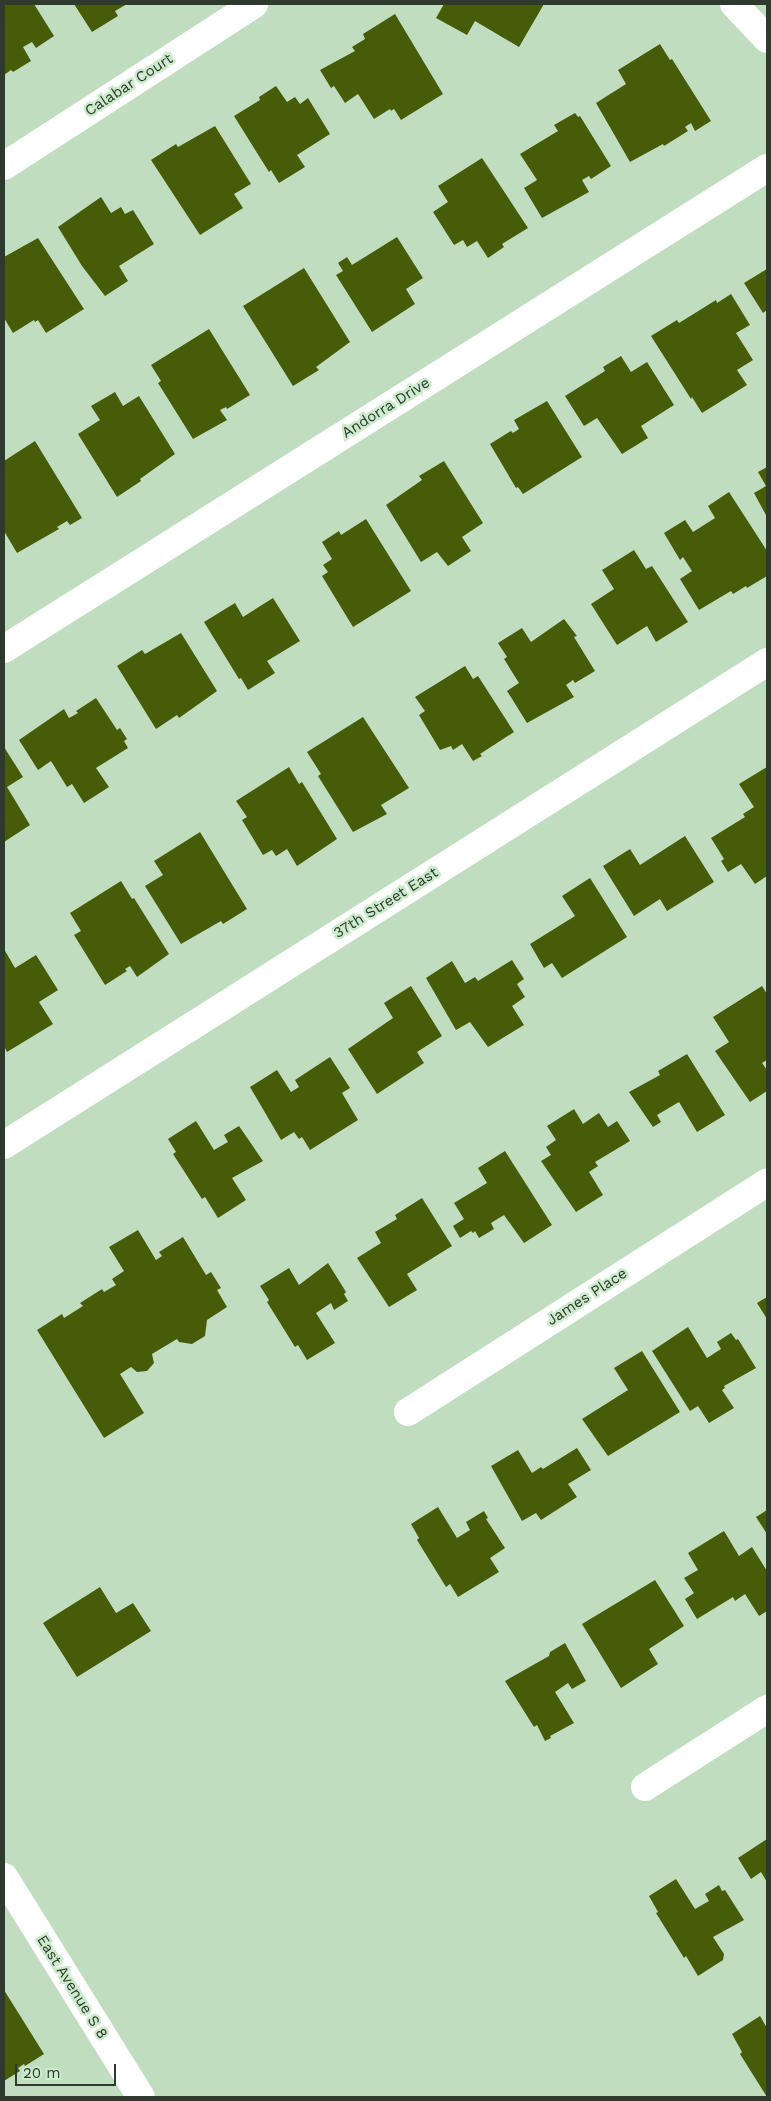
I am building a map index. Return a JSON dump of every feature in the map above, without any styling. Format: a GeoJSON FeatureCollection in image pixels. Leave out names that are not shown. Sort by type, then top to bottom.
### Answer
{"type":"FeatureCollection","features":[{"type":"Feature","properties":{"kind":"street","name":"Calabar Court"},"geometry":{"type":"LineString","coordinates":[[4,166],[254,4]]}},
{"type":"Feature","properties":{"kind":"street"},"geometry":{"type":"LineString","coordinates":[[734,4],[767,39]]}},
{"type":"Feature","properties":{"kind":"street","name":"Andorra Drive"},"geometry":{"type":"LineString","coordinates":[[4,649],[767,168]]}},
{"type":"Feature","properties":{"kind":"street","name":"37th Street East"},"geometry":{"type":"LineString","coordinates":[[4,1145],[767,662]]}},
{"type":"Feature","properties":{"kind":"street","name":"James Place"},"geometry":{"type":"LineString","coordinates":[[408,1412],[767,1182]]}},
{"type":"Feature","properties":{"kind":"street"},"geometry":{"type":"LineString","coordinates":[[645,1787],[767,1709]]}},
{"type":"Feature","properties":{"kind":"street","name":"East Avenue S 8"},"geometry":{"type":"LineString","coordinates":[[4,1877],[129,2093]]}},
{"type":"Feature","properties":{"kind":"building"},"geometry":{"type":"Polygon","coordinates":[[[4,4],[34,4],[54,36],[36,48],[32,42],[23,47],[31,61],[4,75],[4,4]]]}},
{"type":"Feature","properties":{"kind":"building"},"geometry":{"type":"Polygon","coordinates":[[[74,4],[127,4],[115,11],[118,16],[92,32],[74,4]]]}},
{"type":"Feature","properties":{"kind":"building"},"geometry":{"type":"Polygon","coordinates":[[[444,4],[544,4],[519,47],[475,21],[467,35],[436,18],[444,4]]]}},
{"type":"Feature","properties":{"kind":"building"},"geometry":{"type":"Polygon","coordinates":[[[395,14],[443,94],[401,120],[394,109],[391,111],[390,109],[374,119],[358,94],[345,103],[334,86],[331,88],[320,70],[355,51],[352,47],[365,39],[363,34],[395,14]]]}},
{"type":"Feature","properties":{"kind":"building"},"geometry":{"type":"Polygon","coordinates":[[[660,44],[670,60],[672,59],[711,121],[695,131],[691,123],[685,127],[688,131],[664,146],[663,144],[630,162],[596,103],[626,84],[618,70],[660,44]]]}},
{"type":"Feature","properties":{"kind":"building"},"geometry":{"type":"Polygon","coordinates":[[[276,86],[287,102],[295,97],[300,104],[308,98],[330,134],[297,155],[305,167],[279,183],[271,170],[269,172],[234,116],[260,100],[259,97],[276,86]]]}},
{"type":"Feature","properties":{"kind":"building"},"geometry":{"type":"Polygon","coordinates":[[[575,113],[578,117],[580,116],[611,166],[591,179],[589,176],[582,180],[589,192],[542,218],[524,188],[537,180],[520,154],[558,131],[554,125],[575,113]]]}},
{"type":"Feature","properties":{"kind":"building"},"geometry":{"type":"Polygon","coordinates":[[[215,126],[251,184],[234,194],[243,208],[200,235],[151,160],[176,144],[178,147],[215,126]]]}},
{"type":"Feature","properties":{"kind":"building"},"geometry":{"type":"Polygon","coordinates":[[[482,158],[528,228],[502,244],[504,247],[488,258],[477,241],[467,247],[463,240],[454,245],[433,212],[448,202],[438,186],[482,158]]]}},
{"type":"Feature","properties":{"kind":"building"},"geometry":{"type":"Polygon","coordinates":[[[101,197],[111,213],[121,207],[125,214],[133,210],[154,244],[119,266],[128,281],[105,296],[82,266],[58,227],[101,197]]]}},
{"type":"Feature","properties":{"kind":"building"},"geometry":{"type":"Polygon","coordinates":[[[397,237],[423,278],[406,289],[415,304],[372,332],[336,275],[343,271],[338,263],[347,257],[352,265],[397,237]]]}},
{"type":"Feature","properties":{"kind":"building"},"geometry":{"type":"Polygon","coordinates":[[[38,238],[84,309],[46,333],[38,320],[35,322],[34,320],[13,333],[4,318],[4,257],[38,238]]]}},
{"type":"Feature","properties":{"kind":"building"},"geometry":{"type":"Polygon","coordinates":[[[304,268],[350,342],[316,367],[319,370],[293,386],[243,306],[304,268]]]}},
{"type":"Feature","properties":{"kind":"building"},"geometry":{"type":"Polygon","coordinates":[[[767,269],[767,310],[763,313],[744,283],[767,269]]]}},
{"type":"Feature","properties":{"kind":"building"},"geometry":{"type":"Polygon","coordinates":[[[731,294],[750,325],[736,333],[753,360],[737,370],[747,385],[702,413],[651,336],[677,320],[679,323],[716,300],[717,303],[731,294]]]}},
{"type":"Feature","properties":{"kind":"building"},"geometry":{"type":"Polygon","coordinates":[[[209,329],[250,395],[227,409],[226,407],[220,410],[227,420],[193,439],[158,383],[161,381],[151,365],[209,329]]]}},
{"type":"Feature","properties":{"kind":"building"},"geometry":{"type":"Polygon","coordinates":[[[621,356],[631,372],[647,362],[674,405],[641,426],[648,438],[622,454],[597,418],[584,426],[565,396],[605,371],[603,367],[621,356]]]}},
{"type":"Feature","properties":{"kind":"building"},"geometry":{"type":"Polygon","coordinates":[[[115,392],[123,406],[139,396],[175,454],[117,497],[78,434],[100,420],[91,406],[115,392]]]}},
{"type":"Feature","properties":{"kind":"building"},"geometry":{"type":"Polygon","coordinates":[[[547,401],[582,457],[523,494],[518,487],[516,488],[490,444],[511,431],[513,433],[519,429],[514,420],[547,401]]]}},
{"type":"Feature","properties":{"kind":"building"},"geometry":{"type":"Polygon","coordinates":[[[35,441],[82,518],[70,525],[67,521],[57,527],[59,529],[17,553],[4,531],[4,461],[35,441]]]}},
{"type":"Feature","properties":{"kind":"building"},"geometry":{"type":"Polygon","coordinates":[[[444,461],[483,523],[462,537],[471,551],[448,566],[437,552],[421,562],[386,505],[422,480],[419,476],[444,461]]]}},
{"type":"Feature","properties":{"kind":"building"},"geometry":{"type":"Polygon","coordinates":[[[767,467],[767,517],[754,493],[766,486],[758,472],[767,467]]]}},
{"type":"Feature","properties":{"kind":"building"},"geometry":{"type":"Polygon","coordinates":[[[729,492],[767,551],[767,576],[733,594],[731,591],[699,610],[680,579],[692,571],[683,557],[680,560],[664,533],[685,520],[693,532],[715,518],[708,506],[729,492]]]}},
{"type":"Feature","properties":{"kind":"building"},"geometry":{"type":"Polygon","coordinates":[[[366,519],[411,591],[353,627],[322,576],[328,572],[323,565],[332,559],[322,542],[339,531],[341,535],[366,519]]]}},
{"type":"Feature","properties":{"kind":"building"},"geometry":{"type":"Polygon","coordinates":[[[634,550],[646,569],[652,566],[688,622],[656,642],[647,626],[617,645],[591,604],[614,589],[602,570],[634,550]]]}},
{"type":"Feature","properties":{"kind":"building"},"geometry":{"type":"Polygon","coordinates":[[[273,598],[300,641],[267,661],[275,673],[248,690],[241,678],[239,679],[204,622],[235,603],[243,617],[273,598]]]}},
{"type":"Feature","properties":{"kind":"building"},"geometry":{"type":"Polygon","coordinates":[[[564,619],[577,636],[574,637],[595,671],[575,683],[573,680],[566,685],[574,697],[527,723],[507,691],[519,683],[504,659],[507,657],[498,643],[522,628],[531,642],[564,619]]]}},
{"type":"Feature","properties":{"kind":"building"},"geometry":{"type":"Polygon","coordinates":[[[181,633],[217,691],[179,718],[177,715],[156,729],[117,666],[142,650],[145,654],[181,633]]]}},
{"type":"Feature","properties":{"kind":"building"},"geometry":{"type":"Polygon","coordinates":[[[465,666],[473,679],[478,676],[514,732],[480,754],[482,756],[473,761],[462,744],[453,750],[451,746],[440,750],[419,715],[425,711],[415,697],[465,666]]]}},
{"type":"Feature","properties":{"kind":"building"},"geometry":{"type":"Polygon","coordinates":[[[96,698],[117,730],[120,728],[127,739],[124,741],[128,748],[96,768],[109,787],[84,803],[72,784],[67,787],[51,761],[38,770],[19,740],[64,709],[69,718],[96,698]]]}},
{"type":"Feature","properties":{"kind":"building"},"geometry":{"type":"Polygon","coordinates":[[[363,717],[409,788],[381,805],[387,814],[353,832],[318,776],[321,774],[307,752],[363,717]]]}},
{"type":"Feature","properties":{"kind":"building"},"geometry":{"type":"Polygon","coordinates":[[[4,747],[23,777],[7,787],[30,825],[4,842],[4,747]]]}},
{"type":"Feature","properties":{"kind":"building"},"geometry":{"type":"Polygon","coordinates":[[[289,767],[299,784],[302,782],[337,839],[297,866],[287,849],[276,856],[272,850],[263,855],[242,820],[247,817],[236,801],[289,767]]]}},
{"type":"Feature","properties":{"kind":"building"},"geometry":{"type":"Polygon","coordinates":[[[767,767],[767,876],[755,884],[741,864],[728,872],[721,861],[724,859],[711,838],[745,817],[743,814],[754,807],[739,784],[767,767]]]}},
{"type":"Feature","properties":{"kind":"building"},"geometry":{"type":"Polygon","coordinates":[[[200,832],[247,909],[223,924],[221,921],[181,944],[145,886],[163,875],[154,861],[200,832]]]}},
{"type":"Feature","properties":{"kind":"building"},"geometry":{"type":"Polygon","coordinates":[[[685,836],[714,882],[667,911],[660,899],[634,916],[603,866],[630,849],[640,865],[685,836]]]}},
{"type":"Feature","properties":{"kind":"building"},"geometry":{"type":"Polygon","coordinates":[[[590,878],[627,937],[562,978],[552,963],[544,968],[530,944],[575,916],[562,896],[590,878]]]}},
{"type":"Feature","properties":{"kind":"building"},"geometry":{"type":"Polygon","coordinates":[[[121,881],[132,899],[134,898],[169,954],[137,977],[130,966],[125,969],[127,971],[105,985],[74,935],[81,931],[70,913],[121,881]]]}},
{"type":"Feature","properties":{"kind":"building"},"geometry":{"type":"Polygon","coordinates":[[[4,949],[15,968],[36,955],[58,990],[39,1002],[53,1024],[7,1052],[4,1046],[4,949]]]}},
{"type":"Feature","properties":{"kind":"building"},"geometry":{"type":"Polygon","coordinates":[[[512,960],[524,979],[517,984],[525,997],[512,1006],[524,1025],[488,1047],[470,1022],[456,1030],[426,978],[452,961],[465,983],[475,977],[478,981],[512,960]]]}},
{"type":"Feature","properties":{"kind":"building"},"geometry":{"type":"Polygon","coordinates":[[[411,986],[442,1036],[417,1052],[424,1063],[377,1094],[348,1049],[393,1018],[384,1003],[411,986]]]}},
{"type":"Feature","properties":{"kind":"building"},"geometry":{"type":"Polygon","coordinates":[[[762,986],[767,994],[767,1060],[762,1063],[767,1070],[767,1091],[750,1102],[715,1051],[729,1042],[713,1017],[762,986]]]}},
{"type":"Feature","properties":{"kind":"building"},"geometry":{"type":"Polygon","coordinates":[[[687,1054],[725,1115],[697,1132],[679,1102],[657,1115],[661,1122],[653,1127],[629,1092],[660,1075],[658,1071],[687,1054]]]}},
{"type":"Feature","properties":{"kind":"building"},"geometry":{"type":"Polygon","coordinates":[[[330,1057],[350,1088],[342,1093],[358,1120],[310,1150],[302,1137],[299,1139],[294,1132],[281,1140],[250,1087],[277,1070],[291,1092],[299,1087],[295,1080],[330,1057]]]}},
{"type":"Feature","properties":{"kind":"building"},"geometry":{"type":"Polygon","coordinates":[[[574,1109],[583,1124],[599,1113],[608,1127],[617,1121],[630,1141],[595,1162],[598,1166],[589,1172],[603,1195],[576,1212],[541,1161],[551,1155],[546,1147],[556,1140],[547,1126],[574,1109]]]}},
{"type":"Feature","properties":{"kind":"building"},"geometry":{"type":"Polygon","coordinates":[[[196,1121],[214,1150],[228,1142],[224,1135],[239,1126],[263,1161],[232,1178],[246,1200],[218,1218],[205,1197],[202,1199],[173,1154],[176,1152],[168,1139],[196,1121]]]}},
{"type":"Feature","properties":{"kind":"building"},"geometry":{"type":"Polygon","coordinates":[[[505,1151],[552,1225],[524,1243],[504,1215],[491,1223],[494,1229],[479,1238],[475,1231],[473,1233],[471,1231],[460,1238],[453,1226],[464,1219],[454,1203],[487,1183],[478,1168],[505,1151]]]}},
{"type":"Feature","properties":{"kind":"building"},"geometry":{"type":"Polygon","coordinates":[[[422,1198],[452,1246],[407,1274],[417,1290],[389,1307],[357,1258],[381,1243],[375,1232],[397,1219],[395,1215],[422,1198]]]}},
{"type":"Feature","properties":{"kind":"building"},"geometry":{"type":"Polygon","coordinates":[[[138,1230],[156,1260],[162,1256],[159,1252],[183,1237],[206,1275],[211,1272],[221,1288],[217,1290],[227,1307],[207,1320],[205,1336],[192,1344],[179,1342],[177,1339],[152,1354],[154,1363],[147,1371],[137,1372],[131,1367],[120,1374],[144,1413],[104,1438],[37,1330],[62,1314],[64,1318],[83,1306],[80,1303],[102,1289],[104,1292],[116,1285],[112,1279],[124,1271],[109,1247],[138,1230]]]}},
{"type":"Feature","properties":{"kind":"building"},"geometry":{"type":"Polygon","coordinates":[[[328,1263],[346,1292],[344,1294],[348,1301],[334,1310],[331,1303],[316,1313],[335,1343],[307,1360],[298,1345],[295,1347],[267,1302],[269,1300],[260,1286],[289,1268],[299,1285],[328,1263]]]}},
{"type":"Feature","properties":{"kind":"building"},"geometry":{"type":"Polygon","coordinates":[[[767,1297],[767,1319],[757,1303],[767,1297]]]}},
{"type":"Feature","properties":{"kind":"building"},"geometry":{"type":"Polygon","coordinates":[[[688,1327],[707,1358],[721,1349],[717,1342],[731,1333],[736,1340],[738,1339],[756,1368],[724,1386],[725,1388],[722,1390],[734,1408],[709,1423],[698,1406],[690,1411],[652,1351],[688,1327]]]}},
{"type":"Feature","properties":{"kind":"building"},"geometry":{"type":"Polygon","coordinates":[[[642,1351],[680,1412],[608,1456],[582,1419],[628,1390],[614,1368],[642,1351]]]}},
{"type":"Feature","properties":{"kind":"building"},"geometry":{"type":"Polygon","coordinates":[[[577,1448],[591,1470],[568,1484],[577,1497],[541,1520],[536,1513],[522,1521],[491,1466],[518,1450],[532,1473],[541,1467],[543,1469],[577,1448]]]}},
{"type":"Feature","properties":{"kind":"building"},"geometry":{"type":"Polygon","coordinates":[[[438,1507],[457,1538],[470,1530],[466,1522],[484,1511],[488,1518],[486,1519],[505,1548],[490,1558],[499,1572],[458,1597],[450,1584],[446,1587],[417,1540],[419,1538],[411,1524],[438,1507]]]}},
{"type":"Feature","properties":{"kind":"building"},"geometry":{"type":"Polygon","coordinates":[[[767,1510],[767,1534],[756,1517],[767,1510]]]}},
{"type":"Feature","properties":{"kind":"building"},"geometry":{"type":"Polygon","coordinates":[[[724,1531],[739,1556],[752,1547],[767,1571],[767,1611],[759,1616],[745,1594],[735,1601],[733,1597],[697,1619],[685,1599],[694,1593],[684,1578],[698,1570],[688,1553],[724,1531]]]}},
{"type":"Feature","properties":{"kind":"building"},"geometry":{"type":"Polygon","coordinates":[[[655,1580],[684,1626],[649,1649],[658,1664],[621,1688],[582,1624],[655,1580]]]}},
{"type":"Feature","properties":{"kind":"building"},"geometry":{"type":"Polygon","coordinates":[[[100,1587],[116,1613],[133,1603],[151,1631],[77,1677],[43,1623],[100,1587]]]}},
{"type":"Feature","properties":{"kind":"building"},"geometry":{"type":"Polygon","coordinates":[[[565,1643],[586,1681],[572,1689],[568,1683],[555,1692],[574,1723],[550,1736],[551,1738],[545,1741],[537,1725],[534,1727],[505,1681],[549,1656],[550,1652],[565,1643]]]}},
{"type":"Feature","properties":{"kind":"building"},"geometry":{"type":"Polygon","coordinates":[[[767,1839],[767,1882],[761,1872],[751,1879],[738,1858],[767,1839]]]}},
{"type":"Feature","properties":{"kind":"building"},"geometry":{"type":"Polygon","coordinates":[[[676,1879],[695,1909],[709,1901],[705,1894],[719,1885],[722,1891],[725,1890],[744,1920],[713,1937],[724,1954],[723,1960],[698,1976],[686,1956],[684,1958],[656,1913],[658,1912],[649,1896],[676,1879]]]}},
{"type":"Feature","properties":{"kind":"building"},"geometry":{"type":"Polygon","coordinates":[[[4,1990],[44,2054],[25,2066],[24,2064],[18,2068],[20,2071],[4,2081],[4,1990]]]}},
{"type":"Feature","properties":{"kind":"building"},"geometry":{"type":"Polygon","coordinates":[[[760,2016],[767,2028],[767,2097],[740,2054],[742,2052],[732,2034],[760,2016]]]}}]}
